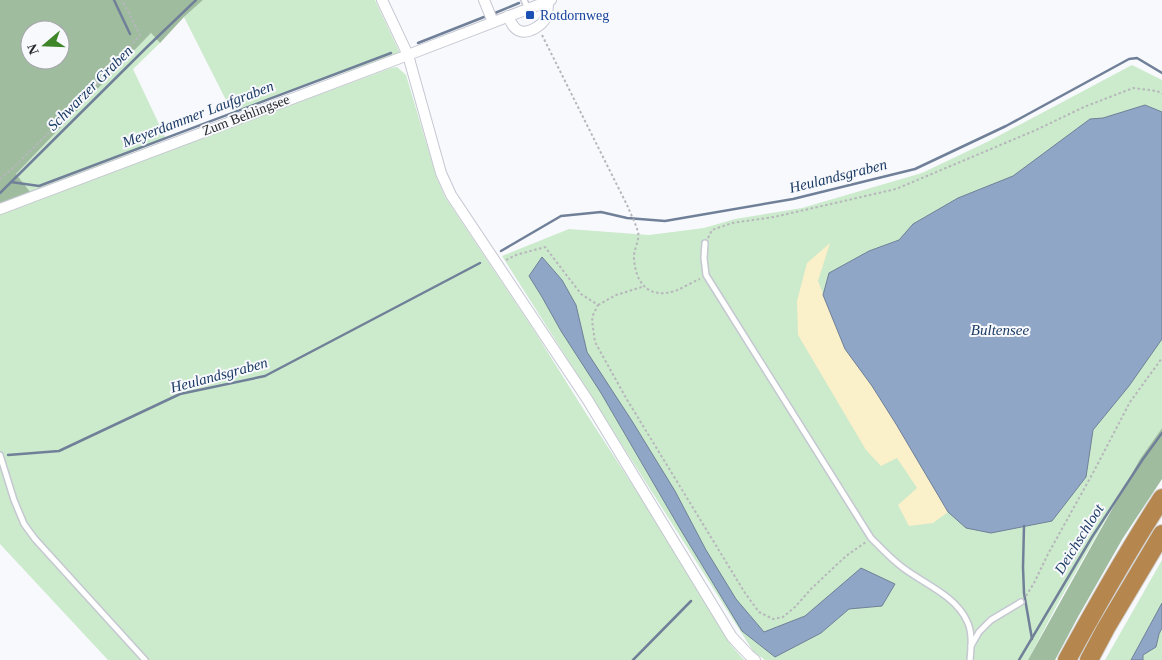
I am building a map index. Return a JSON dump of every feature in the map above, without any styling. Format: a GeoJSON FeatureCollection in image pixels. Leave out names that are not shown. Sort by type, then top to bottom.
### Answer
{"type":"FeatureCollection","features":[{"type":"Feature","properties":{"kind":"highway"},"geometry":{"type":"LineString","coordinates":[[1067,660],[1100,600],[1162,498]]}},
{"type":"Feature","properties":{"kind":"highway"},"geometry":{"type":"LineString","coordinates":[[1089,660],[1162,534]]}},
{"type":"Feature","properties":{"kind":"street"},"geometry":{"type":"LineString","coordinates":[[382,0],[408,55],[441,173],[451,195],[586,399],[732,637],[755,660]]}},
{"type":"Feature","properties":{"kind":"street"},"geometry":{"type":"LineString","coordinates":[[484,0],[492,22]]}},
{"type":"Feature","properties":{"kind":"street","name":"Zum Behlingsee"},"geometry":{"type":"LineString","coordinates":[[0,208],[408,55],[508,16],[526,4],[549,0],[547,16],[538,27]]}},
{"type":"Feature","properties":{"kind":"street"},"geometry":{"type":"LineString","coordinates":[[508,16],[513,26],[520,31],[538,27]]}},
{"type":"Feature","properties":{"kind":"lane"},"geometry":{"type":"LineString","coordinates":[[705,243],[706,276],[870,538],[901,566],[952,600],[967,621],[970,630],[970,660]]}},
{"type":"Feature","properties":{"kind":"lane"},"geometry":{"type":"LineString","coordinates":[[0,455],[14,500],[24,524],[41,546],[144,660]]}},
{"type":"Feature","properties":{"kind":"lane"},"geometry":{"type":"LineString","coordinates":[[971,646],[979,632],[991,620],[1021,602]]}},
{"type":"Feature","properties":{"kind":"path"},"geometry":{"type":"LineString","coordinates":[[0,179],[94,88],[140,36],[122,0]]}},
{"type":"Feature","properties":{"kind":"path"},"geometry":{"type":"LineString","coordinates":[[538,27],[628,207],[639,234],[634,258],[637,275],[643,287],[650,291],[662,293],[675,291],[706,276]]}},
{"type":"Feature","properties":{"kind":"path"},"geometry":{"type":"LineString","coordinates":[[705,243],[712,230],[732,223],[774,217],[896,189],[1036,130],[1084,107],[1133,88],[1157,91],[1162,94]]}},
{"type":"Feature","properties":{"kind":"path"},"geometry":{"type":"LineString","coordinates":[[498,266],[516,255],[545,247],[581,294],[598,305]]}},
{"type":"Feature","properties":{"kind":"path"},"geometry":{"type":"LineString","coordinates":[[643,287],[616,295],[598,305],[592,321],[595,342],[626,398],[745,593],[759,612],[773,619],[783,617],[846,556],[870,538]]}},
{"type":"Feature","properties":{"kind":"path"},"geometry":{"type":"LineString","coordinates":[[1027,595],[1130,402],[1162,358]]}},
{"type":"Feature","properties":{"kind":"green space"},"geometry":{"type":"Polygon","coordinates":[[[0,0],[203,0],[160,43],[151,33],[16,174],[31,193],[0,206],[0,0]]]}},
{"type":"Feature","properties":{"kind":"green space"},"geometry":{"type":"Polygon","coordinates":[[[203,0],[375,0],[400,53],[232,112],[184,17],[203,0]]]}},
{"type":"Feature","properties":{"kind":"green space"},"geometry":{"type":"Polygon","coordinates":[[[151,33],[160,43],[133,69],[166,139],[31,193],[16,174],[151,33]]]}},
{"type":"Feature","properties":{"kind":"green space"},"geometry":{"type":"Polygon","coordinates":[[[1132,65],[1162,80],[1162,428],[1140,459],[1058,603],[1028,660],[765,660],[753,651],[502,256],[569,229],[649,235],[704,228],[735,219],[802,208],[922,173],[989,141],[1132,65]]]}},
{"type":"Feature","properties":{"kind":"green space"},"geometry":{"type":"Polygon","coordinates":[[[397,67],[406,75],[437,179],[445,197],[535,332],[661,529],[731,645],[744,660],[108,660],[0,544],[0,213],[397,67]]]}},
{"type":"Feature","properties":{"kind":"green space"},"geometry":{"type":"Polygon","coordinates":[[[1162,428],[1162,479],[1123,538],[1055,660],[1028,660],[1140,459],[1162,428]]]}},
{"type":"Feature","properties":{"kind":"green space"},"geometry":{"type":"Polygon","coordinates":[[[1162,560],[1162,603],[1131,660],[1105,660],[1162,560]]]}},
{"type":"Feature","properties":{"kind":"green space"},"geometry":{"type":"Polygon","coordinates":[[[1162,628],[1162,660],[1143,660],[1143,655],[1156,647],[1162,628]]]}},
{"type":"Feature","properties":{"kind":"sand"},"geometry":{"type":"Polygon","coordinates":[[[830,243],[818,281],[845,349],[872,386],[948,512],[933,523],[909,526],[898,505],[917,488],[897,458],[881,466],[866,450],[798,335],[797,301],[807,263],[830,243]]]}},
{"type":"Feature","properties":{"kind":"water","name":"Bultensee"},"geometry":{"type":"Polygon","coordinates":[[[1145,105],[1162,112],[1162,339],[1129,386],[1093,430],[1086,477],[1052,521],[991,533],[966,528],[948,512],[872,386],[845,349],[823,295],[829,273],[869,251],[899,240],[913,224],[958,198],[1013,176],[1090,119],[1103,118],[1145,105]]]}},
{"type":"Feature","properties":{"kind":"water"},"geometry":{"type":"Polygon","coordinates":[[[542,257],[562,280],[576,305],[587,352],[675,491],[706,550],[736,599],[764,632],[805,616],[861,568],[895,584],[882,606],[849,609],[821,633],[775,657],[742,631],[601,393],[561,331],[529,276],[542,257]]]}},
{"type":"Feature","properties":{"kind":"water"},"geometry":{"type":"Polygon","coordinates":[[[1162,603],[1162,628],[1156,647],[1143,655],[1143,660],[1131,660],[1162,603]]]}},
{"type":"Feature","properties":{"kind":"waterway"},"geometry":{"type":"LineString","coordinates":[[114,0],[130,34]]}},
{"type":"Feature","properties":{"kind":"waterway","name":"Schwarzer Graben"},"geometry":{"type":"LineString","coordinates":[[0,193],[196,0]]}},
{"type":"Feature","properties":{"kind":"waterway","name":"Meyerdammer Laufgraben"},"geometry":{"type":"LineString","coordinates":[[495,13],[519,3]]}},
{"type":"Feature","properties":{"kind":"waterway","name":"Meyerdammer Laufgraben"},"geometry":{"type":"LineString","coordinates":[[418,43],[484,17]]}},
{"type":"Feature","properties":{"kind":"waterway","name":"Meyerdammer Laufgraben"},"geometry":{"type":"LineString","coordinates":[[11,182],[39,186],[391,53]]}},
{"type":"Feature","properties":{"kind":"waterway","name":"Heulandsgraben"},"geometry":{"type":"LineString","coordinates":[[501,251],[561,216],[601,212],[627,218],[665,221],[793,199],[915,169],[1006,126],[1129,59],[1137,58],[1162,73]]}},
{"type":"Feature","properties":{"kind":"waterway","name":"Heulandsgraben"},"geometry":{"type":"LineString","coordinates":[[8,455],[59,451],[180,394],[265,376],[480,263]]}},
{"type":"Feature","properties":{"kind":"waterway","name":"Deichschloot"},"geometry":{"type":"LineString","coordinates":[[1019,660],[1092,537],[1162,433]]}},
{"type":"Feature","properties":{"kind":"waterway"},"geometry":{"type":"LineString","coordinates":[[1024,526],[1024,593],[1032,639]]}},
{"type":"Feature","properties":{"kind":"waterway"},"geometry":{"type":"LineString","coordinates":[[633,660],[691,601]]}},
{"type":"Feature","properties":{"kind":"place","name":"Rotdornweg"},"geometry":{"type":"Point","coordinates":[530,15]}}]}
